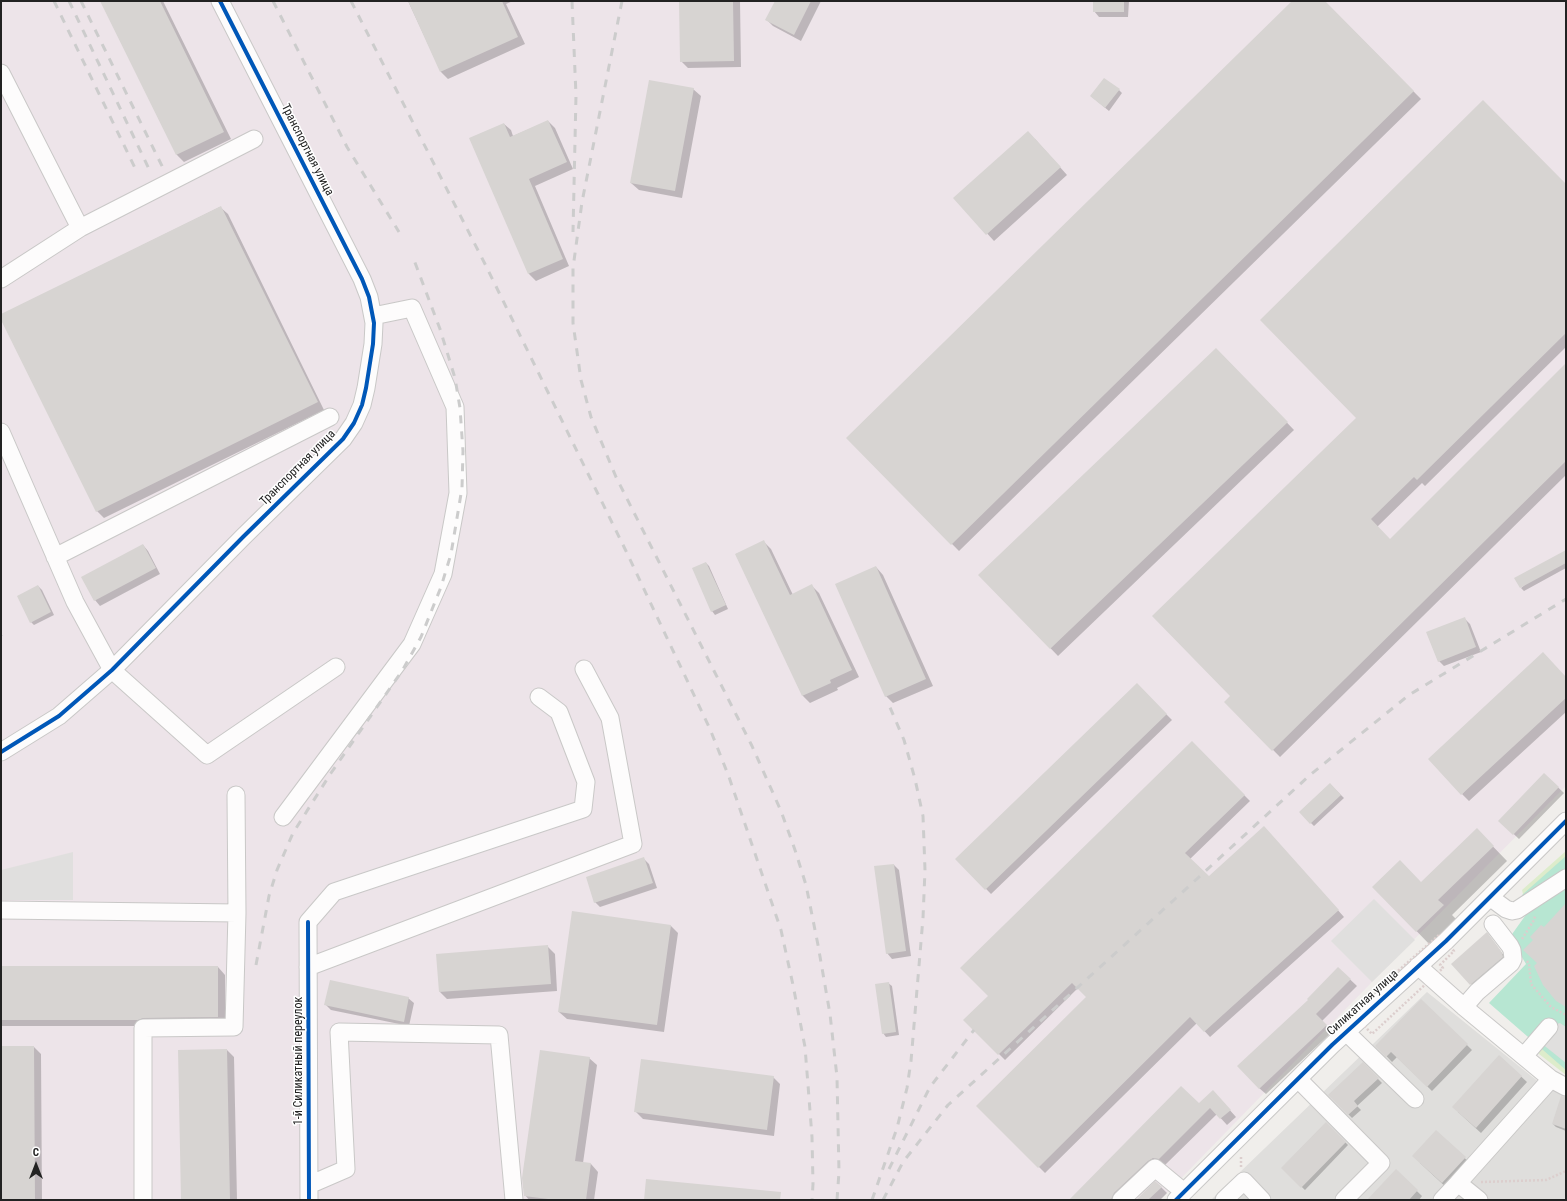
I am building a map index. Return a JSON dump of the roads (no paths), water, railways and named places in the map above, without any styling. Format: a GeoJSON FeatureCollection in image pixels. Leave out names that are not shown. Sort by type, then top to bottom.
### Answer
{"type":"FeatureCollection","features":[{"type":"Feature","properties":{"kind":"street","name":"Транспортная улица"},"geometry":{"type":"LineString","coordinates":[[1,752],[59,716],[112,670],[243,537],[343,439],[354,423],[362,405],[373,344],[373,316],[369,297],[362,279],[220,1]]}},
{"type":"Feature","properties":{"kind":"street"},"geometry":{"type":"LineString","coordinates":[[1,73],[80,228]]}},
{"type":"Feature","properties":{"kind":"street"},"geometry":{"type":"LineString","coordinates":[[1,279],[80,228],[254,139]]}},
{"type":"Feature","properties":{"kind":"street"},"geometry":{"type":"LineString","coordinates":[[283,817],[412,644],[443,574],[458,493],[455,408],[412,308],[373,316]]}},
{"type":"Feature","properties":{"kind":"street"},"geometry":{"type":"LineString","coordinates":[[55,557],[330,417]]}},
{"type":"Feature","properties":{"kind":"street"},"geometry":{"type":"LineString","coordinates":[[1,432],[75,602],[112,670],[207,756],[336,667]]}},
{"type":"Feature","properties":{"kind":"street"},"geometry":{"type":"LineString","coordinates":[[308,967],[633,844],[610,718],[584,669]]}},
{"type":"Feature","properties":{"kind":"street","name":"1-й Силикатный переулок"},"geometry":{"type":"LineString","coordinates":[[309,1192],[308,922],[334,892],[583,809],[586,782],[558,712],[539,697]]}},
{"type":"Feature","properties":{"kind":"street"},"geometry":{"type":"LineString","coordinates":[[143,1200],[143,1028],[234,1027],[237,913],[236,795]]}},
{"type":"Feature","properties":{"kind":"street","name":"Силикатная улица"},"geometry":{"type":"LineString","coordinates":[[1180,1196],[1346,1032],[1491,898],[1566,822]]}},
{"type":"Feature","properties":{"kind":"street"},"geometry":{"type":"LineString","coordinates":[[1491,898],[1506,909],[1512,911],[1517,910],[1532,902],[1566,878]]}},
{"type":"Feature","properties":{"kind":"street"},"geometry":{"type":"LineString","coordinates":[[1,910],[237,913]]}},
{"type":"Feature","properties":{"kind":"street"},"geometry":{"type":"LineString","coordinates":[[1464,1007],[1478,992],[1511,963],[1512,950],[1493,924]]}},
{"type":"Feature","properties":{"kind":"street"},"geometry":{"type":"LineString","coordinates":[[1418,966],[1464,1007],[1559,1083],[1442,1200]]}},
{"type":"Feature","properties":{"kind":"street"},"geometry":{"type":"LineString","coordinates":[[1524,1056],[1549,1027]]}},
{"type":"Feature","properties":{"kind":"street"},"geometry":{"type":"LineString","coordinates":[[309,1192],[346,1169],[339,1032],[499,1035],[514,1200]]}},
{"type":"Feature","properties":{"kind":"street"},"geometry":{"type":"LineString","coordinates":[[1346,1032],[1415,1099]]}},
{"type":"Feature","properties":{"kind":"street"},"geometry":{"type":"LineString","coordinates":[[1298,1079],[1381,1163],[1344,1200]]}},
{"type":"Feature","properties":{"kind":"street"},"geometry":{"type":"LineString","coordinates":[[1121,1200],[1155,1168],[1180,1196]]}},
{"type":"Feature","properties":{"kind":"street"},"geometry":{"type":"LineString","coordinates":[[1224,1200],[1244,1181],[1262,1200]]}},
{"type":"Feature","properties":{"kind":"street"},"geometry":{"type":"LineString","coordinates":[[1458,1183],[1479,1200]]}},
{"type":"Feature","properties":{"kind":"railway"},"geometry":{"type":"LineString","coordinates":[[54,1],[137,172]]}},
{"type":"Feature","properties":{"kind":"railway"},"geometry":{"type":"LineString","coordinates":[[69,1],[149,169]]}},
{"type":"Feature","properties":{"kind":"railway"},"geometry":{"type":"LineString","coordinates":[[81,1],[163,168]]}},
{"type":"Feature","properties":{"kind":"railway"},"geometry":{"type":"LineString","coordinates":[[273,1],[347,147],[399,232]]}},
{"type":"Feature","properties":{"kind":"railway"},"geometry":{"type":"LineString","coordinates":[[351,1],[485,264],[626,551],[710,729],[729,777],[781,930],[793,985],[805,1047],[812,1137],[812,1200]]}},
{"type":"Feature","properties":{"kind":"railway"},"geometry":{"type":"LineString","coordinates":[[572,1],[576,95],[573,232]]}},
{"type":"Feature","properties":{"kind":"railway"},"geometry":{"type":"LineString","coordinates":[[622,1],[582,202],[573,268],[573,323],[581,380],[591,417],[616,477],[752,746],[781,811],[806,885],[830,1014],[837,1077],[839,1172],[837,1200]]}},
{"type":"Feature","properties":{"kind":"railway"},"geometry":{"type":"LineString","coordinates":[[256,965],[269,896],[277,870],[293,833],[331,773],[402,671],[421,637],[441,587],[451,554],[462,488],[463,451],[460,408],[455,378],[440,329],[414,260]]}},
{"type":"Feature","properties":{"kind":"railway"},"geometry":{"type":"LineString","coordinates":[[883,1200],[903,1162],[948,1105],[1310,775],[1409,695],[1566,599]]}},
{"type":"Feature","properties":{"kind":"railway"},"geometry":{"type":"LineString","coordinates":[[872,1200],[897,1128],[907,1088],[911,1061],[923,918],[925,870],[923,816],[915,779],[904,740],[889,705]]}},
{"type":"Feature","properties":{"kind":"railway"},"geometry":{"type":"LineString","coordinates":[[889,1169],[930,1087],[974,1030]]}}]}
